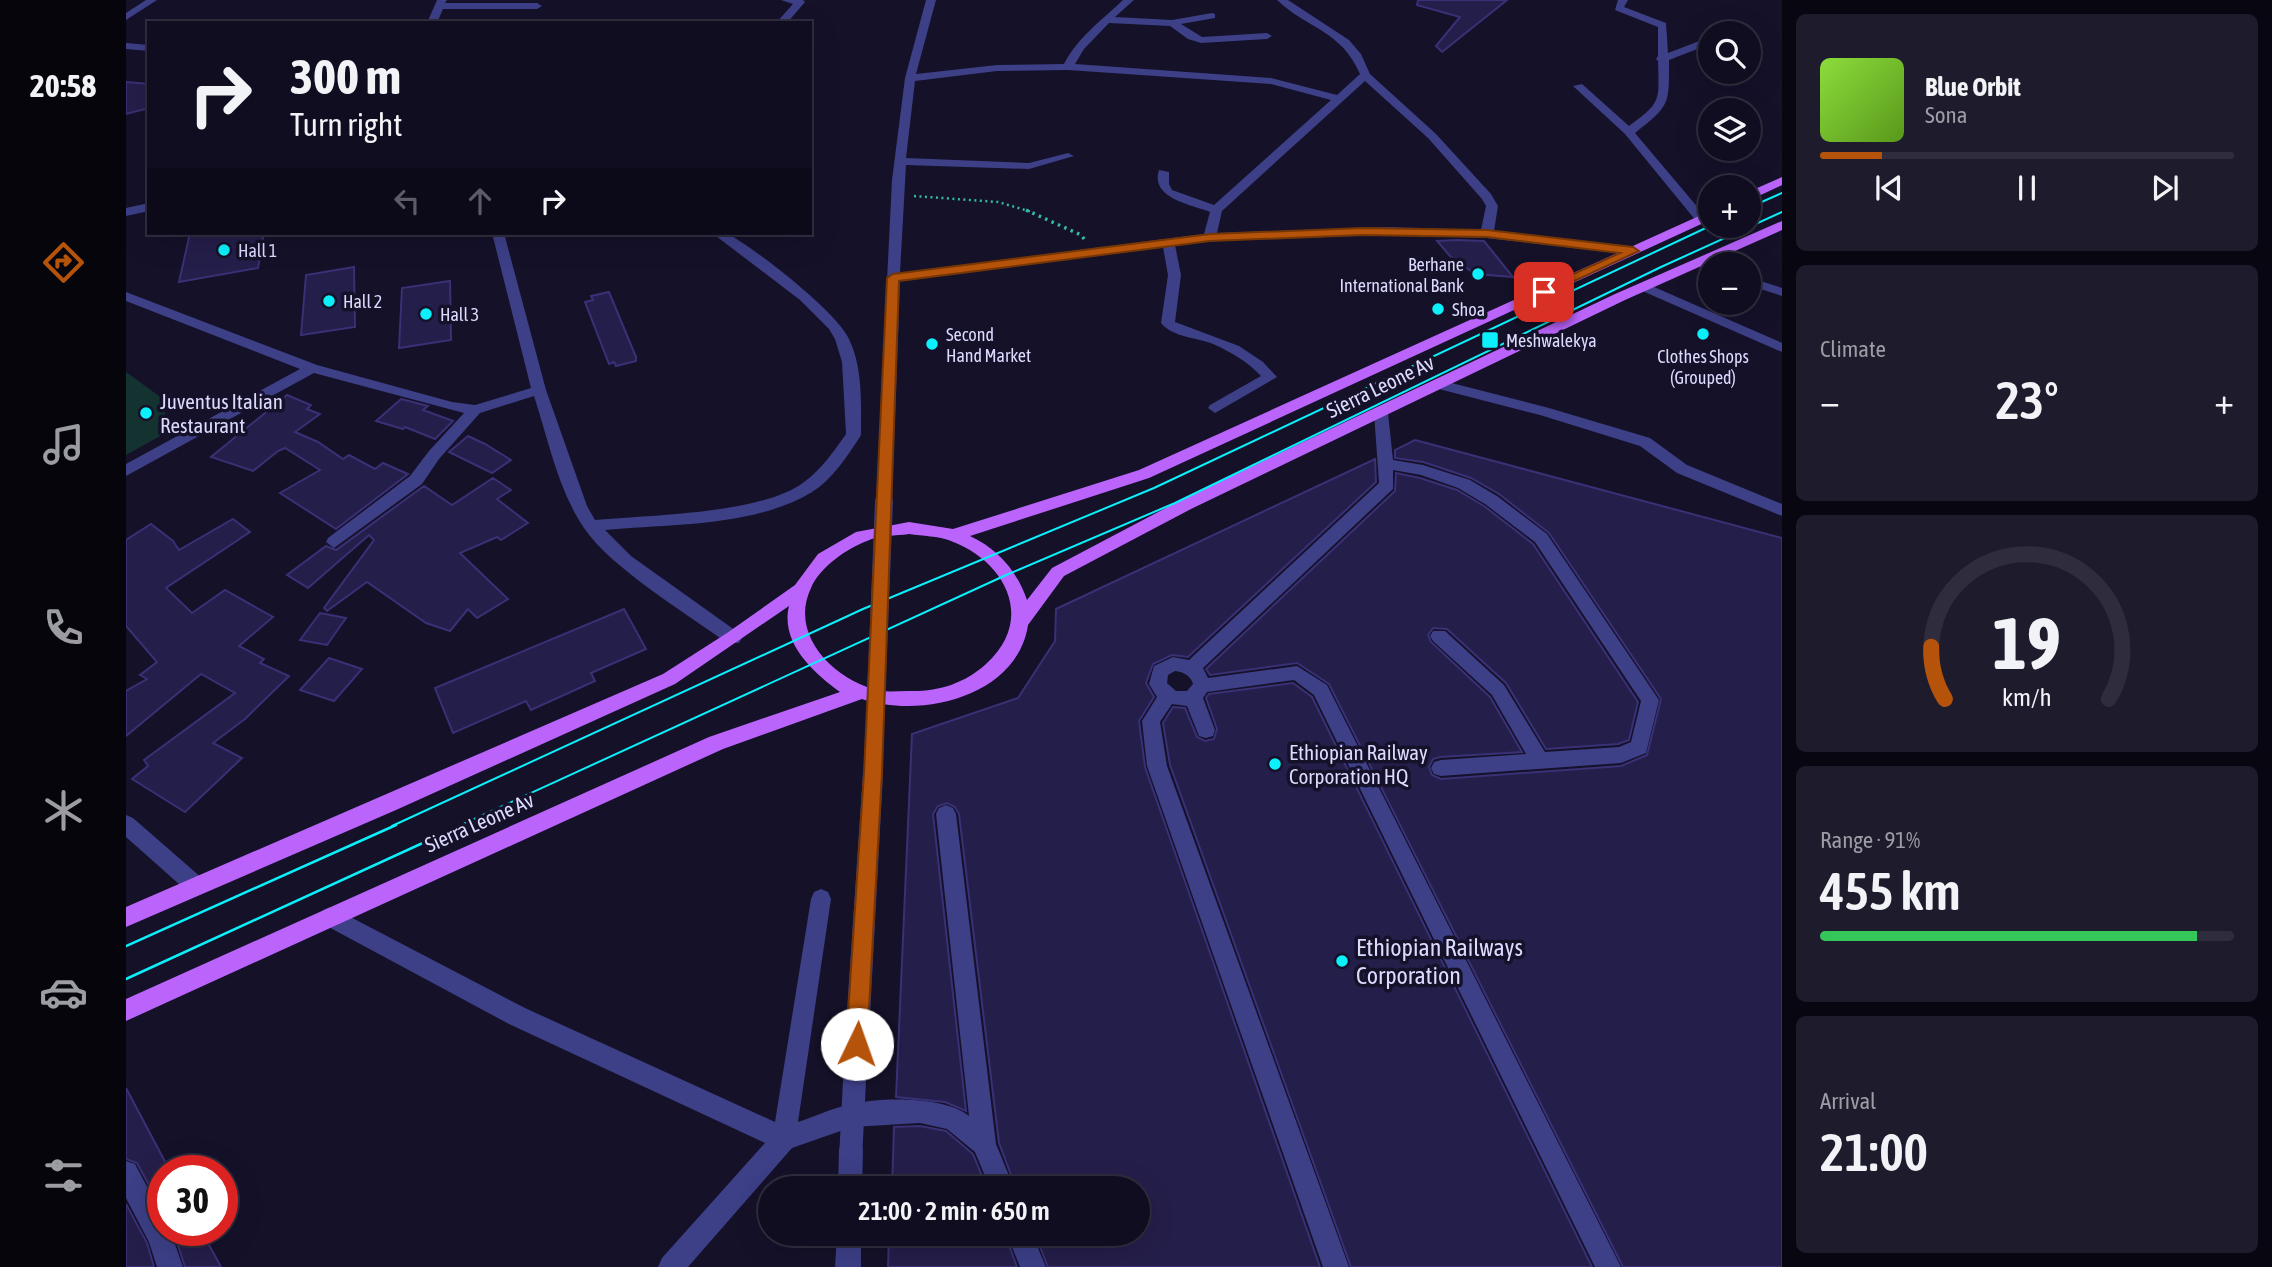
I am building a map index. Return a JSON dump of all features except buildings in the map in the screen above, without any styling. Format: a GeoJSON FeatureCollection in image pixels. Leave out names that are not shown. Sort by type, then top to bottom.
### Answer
{"type":"FeatureCollection","features":[{"type":"Feature","properties":{"kind":"main road"},"geometry":{"type":"LineString","coordinates":[[1761,191],[1782,181]]}},
{"type":"Feature","properties":{"kind":"main road","name":"Sierra Leone Av"},"geometry":{"type":"LineString","coordinates":[[954,535],[1144,474],[1698,220]]}},
{"type":"Feature","properties":{"kind":"main road","name":"Sierra Leone Av"},"geometry":{"type":"LineString","coordinates":[[1729,252],[1782,225]]}},
{"type":"Feature","properties":{"kind":"main road","name":"Sierra Leone Av"},"geometry":{"type":"LineString","coordinates":[[1021,621],[1058,572],[1185,505],[1645,287],[1698,267]]}},
{"type":"Feature","properties":{"kind":"main road"},"geometry":{"type":"LineString","coordinates":[[126,917],[669,680],[801,589],[825,557],[864,536],[909,528],[954,535],[983,549],[1005,569],[1018,593],[1021,621],[1009,652],[982,679],[945,696],[901,701],[858,693],[825,675],[803,648],[795,618],[801,589]]}},
{"type":"Feature","properties":{"kind":"main road","name":"Sierra Leone Av"},"geometry":{"type":"LineString","coordinates":[[126,1010],[716,743],[858,693]]}},
{"type":"Feature","properties":{"kind":"street"},"geometry":{"type":"LineString","coordinates":[[126,17],[152,0]]}},
{"type":"Feature","properties":{"kind":"street"},"geometry":{"type":"LineString","coordinates":[[786,0],[801,1]]}},
{"type":"Feature","properties":{"kind":"street"},"geometry":{"type":"LineString","coordinates":[[851,1176],[873,773],[900,161],[909,78],[932,0]]}},
{"type":"Feature","properties":{"kind":"street"},"geometry":{"type":"LineString","coordinates":[[1068,67],[1079,44],[1129,0]]}},
{"type":"Feature","properties":{"kind":"street"},"geometry":{"type":"LineString","coordinates":[[1282,0],[1345,42],[1356,54],[1365,75],[1432,136],[1487,197],[1492,206],[1487,234]]}},
{"type":"Feature","properties":{"kind":"street"},"geometry":{"type":"LineString","coordinates":[[1623,0],[1618,8],[1663,25],[1661,59],[1664,99],[1655,112],[1629,132]]}},
{"type":"Feature","properties":{"kind":"street"},"geometry":{"type":"LineString","coordinates":[[783,21],[801,1]]}},
{"type":"Feature","properties":{"kind":"street"},"geometry":{"type":"LineString","coordinates":[[433,21],[441,3],[537,6]]}},
{"type":"Feature","properties":{"kind":"street"},"geometry":{"type":"LineString","coordinates":[[1107,20],[1172,23],[1212,16]]}},
{"type":"Feature","properties":{"kind":"street"},"geometry":{"type":"LineString","coordinates":[[1172,23],[1197,39],[1266,36]]}},
{"type":"Feature","properties":{"kind":"street"},"geometry":{"type":"LineString","coordinates":[[1661,59],[1698,45]]}},
{"type":"Feature","properties":{"kind":"street"},"geometry":{"type":"LineString","coordinates":[[126,46],[147,48]]}},
{"type":"Feature","properties":{"kind":"street"},"geometry":{"type":"LineString","coordinates":[[909,78],[997,68],[1068,67],[1260,80],[1337,98]]}},
{"type":"Feature","properties":{"kind":"street"},"geometry":{"type":"LineString","coordinates":[[1210,237],[1216,210],[1365,75]]}},
{"type":"Feature","properties":{"kind":"street"},"geometry":{"type":"LineString","coordinates":[[1578,86],[1629,132],[1698,209]]}},
{"type":"Feature","properties":{"kind":"street"},"geometry":{"type":"LineString","coordinates":[[900,161],[1029,166],[1068,156]]}},
{"type":"Feature","properties":{"kind":"street"},"geometry":{"type":"LineString","coordinates":[[1163,172],[1163,184],[1168,192],[1216,210]]}},
{"type":"Feature","properties":{"kind":"street"},"geometry":{"type":"LineString","coordinates":[[126,212],[147,207]]}},
{"type":"Feature","properties":{"kind":"street"},"geometry":{"type":"LineString","coordinates":[[893,278],[1210,237],[1387,231],[1487,234],[1633,251]]}},
{"type":"Feature","properties":{"kind":"street"},"geometry":{"type":"LineString","coordinates":[[499,235],[539,390],[579,506],[592,526],[625,560],[733,638]]}},
{"type":"Feature","properties":{"kind":"street"},"geometry":{"type":"LineString","coordinates":[[592,526],[746,511],[780,502],[808,488],[830,466],[854,435],[851,367],[841,336],[820,311],[722,235]]}},
{"type":"Feature","properties":{"kind":"street"},"geometry":{"type":"LineString","coordinates":[[1168,244],[1175,265],[1175,285],[1168,323],[1173,328],[1211,338],[1233,348],[1262,368],[1270,377],[1215,408]]}},
{"type":"Feature","properties":{"kind":"street"},"geometry":{"type":"LineString","coordinates":[[1761,285],[1782,292]]}},
{"type":"Feature","properties":{"kind":"street"},"geometry":{"type":"LineString","coordinates":[[1645,287],[1782,348]]}},
{"type":"Feature","properties":{"kind":"street"},"geometry":{"type":"LineString","coordinates":[[126,296],[312,368],[452,407],[475,410],[539,390]]}},
{"type":"Feature","properties":{"kind":"street"},"geometry":{"type":"LineString","coordinates":[[126,471],[312,368]]}},
{"type":"Feature","properties":{"kind":"street"},"geometry":{"type":"LineString","coordinates":[[1440,385],[1544,411],[1645,442],[1682,469],[1782,510]]}},
{"type":"Feature","properties":{"kind":"street"},"geometry":{"type":"LineString","coordinates":[[334,542],[416,480],[434,455],[475,410]]}},
{"type":"Feature","properties":{"kind":"street"},"geometry":{"type":"LineString","coordinates":[[1206,730],[1195,684],[1173,664],[1160,671],[1158,684],[1168,696],[1177,699],[1195,684],[1387,485],[1381,414]]}},
{"type":"Feature","properties":{"kind":"street"},"geometry":{"type":"LineString","coordinates":[[1387,464],[1423,470],[1464,484],[1491,500],[1541,538],[1650,700],[1639,747],[1622,755],[1441,768]]}},
{"type":"Feature","properties":{"kind":"street"},"geometry":{"type":"LineString","coordinates":[[1439,636],[1498,690],[1540,761]]}},
{"type":"Feature","properties":{"kind":"street"},"geometry":{"type":"LineString","coordinates":[[1195,684],[1297,673],[1321,690],[1608,1267]]}},
{"type":"Feature","properties":{"kind":"street"},"geometry":{"type":"LineString","coordinates":[[1168,696],[1151,721],[1157,766],[1336,1267]]}},
{"type":"Feature","properties":{"kind":"street"},"geometry":{"type":"LineString","coordinates":[[946,814],[984,1144],[997,1176]]}},
{"type":"Feature","properties":{"kind":"street"},"geometry":{"type":"LineString","coordinates":[[126,824],[197,886]]}},
{"type":"Feature","properties":{"kind":"street"},"geometry":{"type":"LineString","coordinates":[[784,1139],[821,899]]}},
{"type":"Feature","properties":{"kind":"street"},"geometry":{"type":"LineString","coordinates":[[330,917],[517,1016],[784,1139]]}},
{"type":"Feature","properties":{"kind":"street"},"geometry":{"type":"LineString","coordinates":[[671,1267],[784,1139],[852,1115],[920,1111],[953,1118],[984,1144]]}},
{"type":"Feature","properties":{"kind":"street"},"geometry":{"type":"LineString","coordinates":[[126,1173],[160,1237],[170,1267]]}},
{"type":"Feature","properties":{"kind":"street"},"geometry":{"type":"LineString","coordinates":[[848,1267],[849,1246]]}},
{"type":"Feature","properties":{"kind":"street"},"geometry":{"type":"LineString","coordinates":[[1025,1246],[1033,1267]]}},
{"type":"Feature","properties":{"kind":"path"},"geometry":{"type":"LineString","coordinates":[[898,196],[998,202],[1033,212],[1081,235],[1095,252]]}},
{"type":"Feature","properties":{"kind":"green space","name":"Juventus Italian Restaurant"},"geometry":{"type":"Polygon","coordinates":[[[126,372],[159,396],[171,430],[126,455],[126,372]]]}},
{"type":"Feature","properties":{"kind":"tram line"},"geometry":{"type":"LineString","coordinates":[[1761,202],[1782,193]]}},
{"type":"Feature","properties":{"kind":"tram line"},"geometry":{"type":"LineString","coordinates":[[459,826],[1004,576],[1175,503],[1661,267],[1782,212]]}},
{"type":"Feature","properties":{"kind":"tram line"},"geometry":{"type":"LineString","coordinates":[[392,826],[863,609],[1154,488],[1698,232]]}},
{"type":"Feature","properties":{"kind":"tram line"},"geometry":{"type":"LineString","coordinates":[[126,946],[396,825]]}},
{"type":"Feature","properties":{"kind":"tram line"},"geometry":{"type":"LineString","coordinates":[[126,979],[462,825]]}},
{"type":"Feature","properties":{"kind":"place","name":"Hall 1"},"geometry":{"type":"Point","coordinates":[224,250]}},
{"type":"Feature","properties":{"kind":"place","name":"Berhane International Bank"},"geometry":{"type":"Point","coordinates":[1478,274]}},
{"type":"Feature","properties":{"kind":"place","name":"Hall 2"},"geometry":{"type":"Point","coordinates":[329,301]}},
{"type":"Feature","properties":{"kind":"place","name":"Shoa"},"geometry":{"type":"Point","coordinates":[1438,309]}},
{"type":"Feature","properties":{"kind":"place","name":"Hall 3"},"geometry":{"type":"Point","coordinates":[426,314]}},
{"type":"Feature","properties":{"kind":"place","name":"Clothes Shops (Grouped)"},"geometry":{"type":"Point","coordinates":[1703,334]}},
{"type":"Feature","properties":{"kind":"place","name":"Meshwalekya"},"geometry":{"type":"Point","coordinates":[1490,340]}},
{"type":"Feature","properties":{"kind":"place","name":"Second Hand Market"},"geometry":{"type":"Point","coordinates":[932,344]}},
{"type":"Feature","properties":{"kind":"place","name":"Juventus Italian Restaurant"},"geometry":{"type":"Point","coordinates":[146,413]}},
{"type":"Feature","properties":{"kind":"place","name":"Ethiopian Railway Corporation HQ"},"geometry":{"type":"Point","coordinates":[1275,764]}},
{"type":"Feature","properties":{"kind":"place","name":"Ethiopian Railways Corporation"},"geometry":{"type":"Point","coordinates":[1342,961]}},
{"type":"Feature","properties":{"kind":"route"},"geometry":{"type":"LineString","coordinates":[[857,1044],[873,773],[893,278],[1210,237],[1387,231],[1487,234],[1633,251],[1544,292]]}}]}
